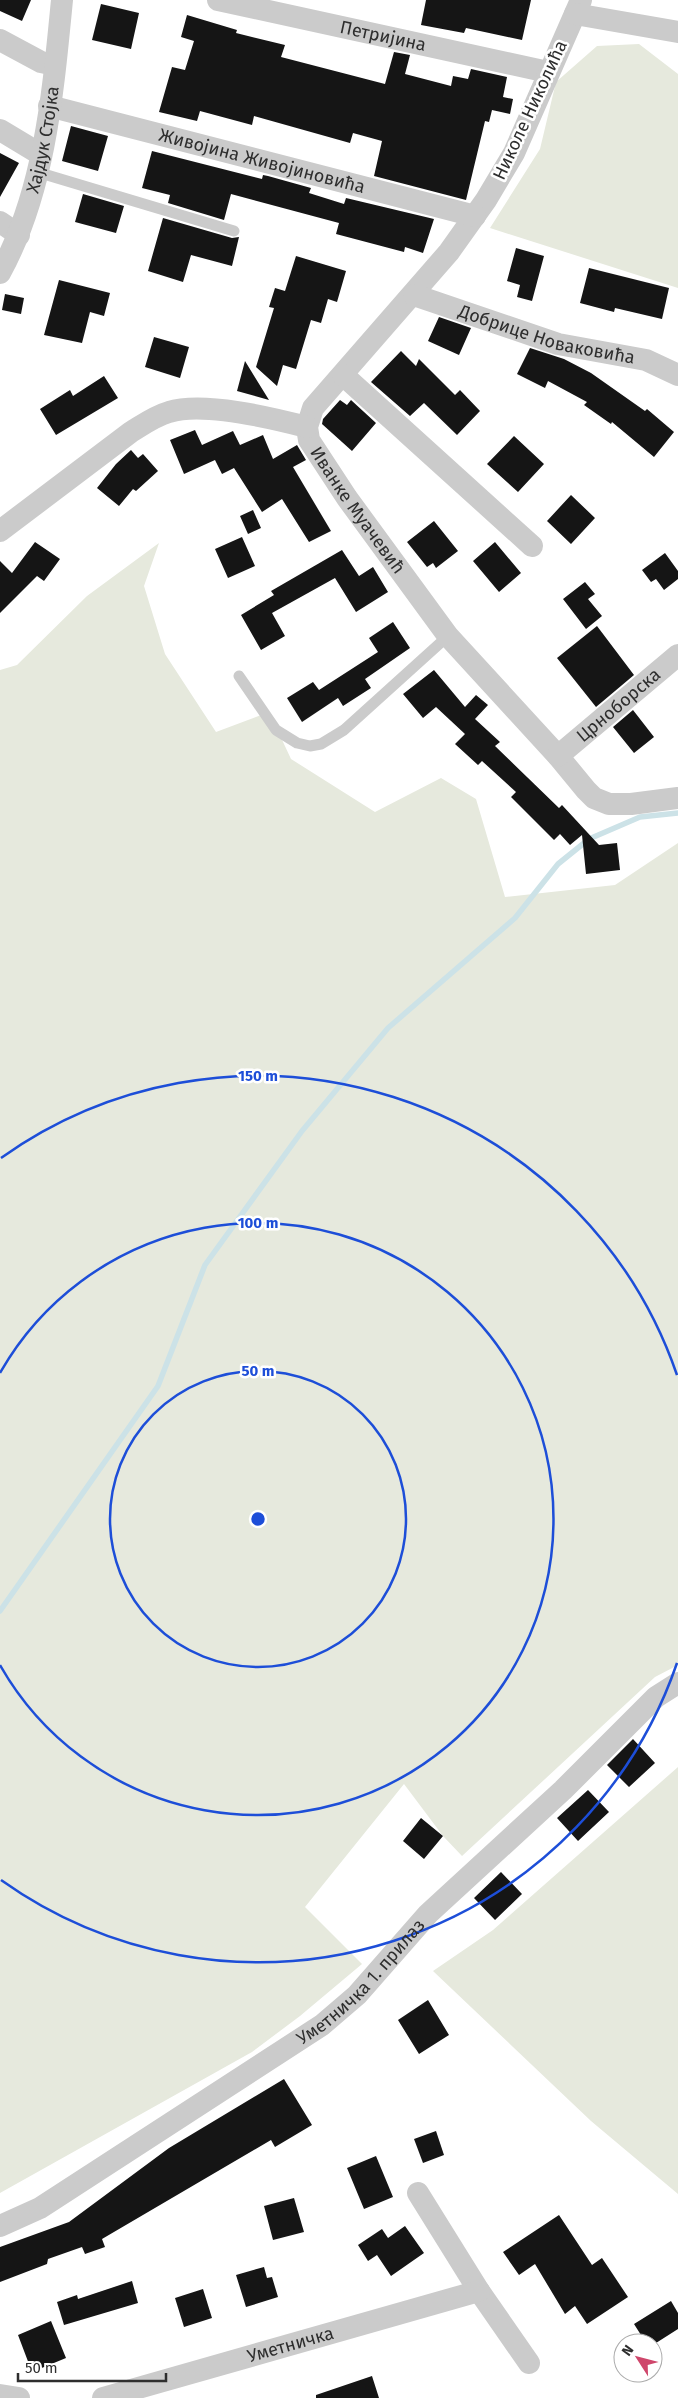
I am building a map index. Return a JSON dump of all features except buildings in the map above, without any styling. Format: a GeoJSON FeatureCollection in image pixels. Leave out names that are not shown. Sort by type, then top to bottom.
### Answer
{"type":"FeatureCollection","features":[{"type":"Feature","properties":{"kind":"street","name":"Хајдук Стојка"},"geometry":{"type":"LineString","coordinates":[[0,273],[20,235],[27,215],[49,106],[62,0]]}},
{"type":"Feature","properties":{"kind":"street","name":"Петријина"},"geometry":{"type":"LineString","coordinates":[[218,0],[548,72]]}},
{"type":"Feature","properties":{"kind":"street","name":"Николе Николића"},"geometry":{"type":"LineString","coordinates":[[306,428],[313,408],[414,295],[449,252],[474,216],[514,153],[578,7],[678,32]]}},
{"type":"Feature","properties":{"kind":"street"},"geometry":{"type":"LineString","coordinates":[[0,40],[41,62],[55,65]]}},
{"type":"Feature","properties":{"kind":"street","name":"Живојина Живојиновића"},"geometry":{"type":"LineString","coordinates":[[49,106],[474,216]]}},
{"type":"Feature","properties":{"kind":"street"},"geometry":{"type":"LineString","coordinates":[[0,130],[38,163]]}},
{"type":"Feature","properties":{"kind":"street"},"geometry":{"type":"LineString","coordinates":[[0,222],[20,235]]}},
{"type":"Feature","properties":{"kind":"street","name":"Добрице Новаковића"},"geometry":{"type":"LineString","coordinates":[[414,295],[558,344],[646,360],[678,376]]}},
{"type":"Feature","properties":{"kind":"street"},"geometry":{"type":"LineString","coordinates":[[344,375],[532,546]]}},
{"type":"Feature","properties":{"kind":"street","name":"Иванке Муачевић"},"geometry":{"type":"LineString","coordinates":[[0,531],[131,432],[154,418],[171,411],[194,408],[265,417],[306,428],[309,440],[347,498],[448,636],[558,756],[586,790],[603,803],[631,804],[672,799]]}},
{"type":"Feature","properties":{"kind":"street","name":"Црноборска"},"geometry":{"type":"LineString","coordinates":[[558,756],[678,654]]}},
{"type":"Feature","properties":{"kind":"street","name":"Уметничка 1. прилаз"},"geometry":{"type":"LineString","coordinates":[[0,2226],[40,2208],[322,2025],[356,1995],[428,1914],[563,1790],[656,1697],[678,1683]]}},
{"type":"Feature","properties":{"kind":"street"},"geometry":{"type":"LineString","coordinates":[[418,2193],[479,2291],[529,2363]]}},
{"type":"Feature","properties":{"kind":"street","name":"Уметничка"},"geometry":{"type":"LineString","coordinates":[[104,2398],[479,2291]]}},
{"type":"Feature","properties":{"kind":"lane"},"geometry":{"type":"LineString","coordinates":[[38,163],[234,231]]}},
{"type":"Feature","properties":{"kind":"lane"},"geometry":{"type":"LineString","coordinates":[[239,676],[276,730],[287,738],[310,746],[321,744],[344,730],[448,636]]}},
{"type":"Feature","properties":{"kind":"shaded area"},"geometry":{"type":"Polygon","coordinates":[[[639,44],[678,74],[678,288],[490,228],[540,149],[556,82],[597,46],[639,44]]]}},
{"type":"Feature","properties":{"kind":"shaded area"},"geometry":{"type":"Polygon","coordinates":[[[159,543],[144,586],[165,654],[216,732],[269,712],[291,759],[375,812],[441,778],[476,799],[505,897],[615,885],[678,843],[678,1665],[655,1677],[462,1856],[443,1836],[404,1784],[305,1907],[362,1964],[300,2016],[252,2052],[0,2193],[0,670],[17,665],[87,596],[159,543]]]}},
{"type":"Feature","properties":{"kind":"shaded area"},"geometry":{"type":"Polygon","coordinates":[[[678,1767],[678,2194],[591,2121],[433,1971],[493,1930],[678,1767]]]}},
{"type":"Feature","properties":{"kind":"waterway"},"geometry":{"type":"LineString","coordinates":[[0,1611],[158,1386],[205,1265],[302,1131],[388,1028],[515,918],[558,864],[589,839],[640,817],[678,813]]}}]}
